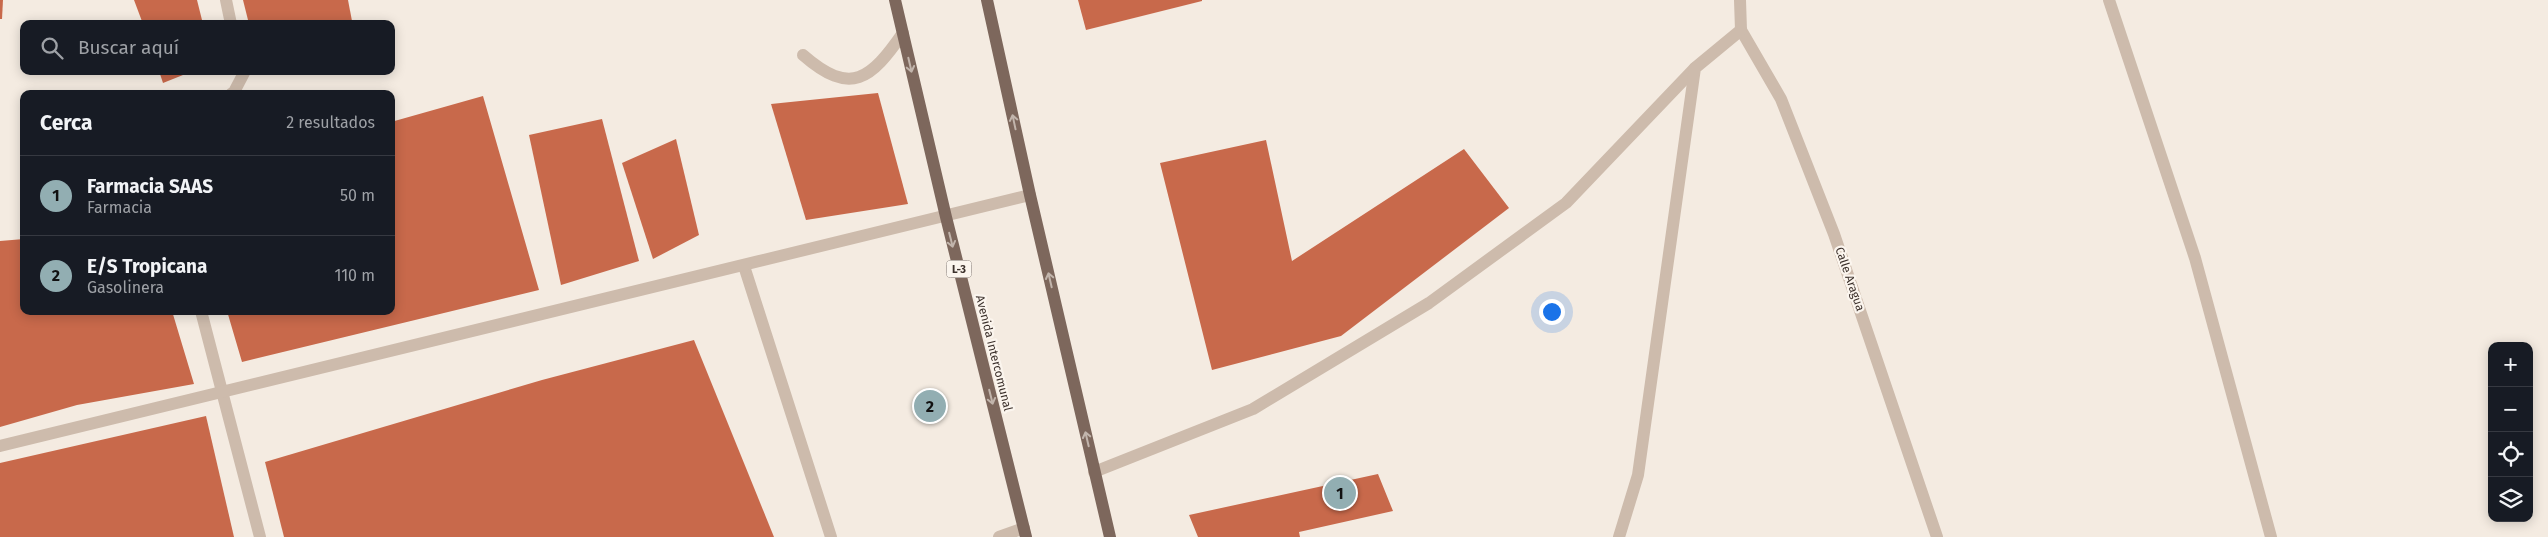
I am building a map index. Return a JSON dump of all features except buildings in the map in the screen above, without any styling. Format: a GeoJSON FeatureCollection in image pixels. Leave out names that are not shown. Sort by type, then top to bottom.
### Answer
{"type":"FeatureCollection","features":[{"type":"Feature","properties":{"kind":"main road","name":"Avenida Intercomunal"},"geometry":{"type":"LineString","coordinates":[[895,0],[946,217],[1025,532]]}},
{"type":"Feature","properties":{"kind":"main road"},"geometry":{"type":"LineString","coordinates":[[987,0],[1030,195],[1110,537]]}},
{"type":"Feature","properties":{"kind":"street"},"geometry":{"type":"LineString","coordinates":[[226,0],[230,20]]}},
{"type":"Feature","properties":{"kind":"street"},"geometry":{"type":"LineString","coordinates":[[1094,472],[1253,409],[1429,303],[1566,203],[1695,68],[1742,30],[1740,0]]}},
{"type":"Feature","properties":{"kind":"street"},"geometry":{"type":"LineString","coordinates":[[2110,0],[2195,258],[2271,537]]}},
{"type":"Feature","properties":{"kind":"street","name":"Calle Aragua"},"geometry":{"type":"LineString","coordinates":[[1742,30],[1781,99],[1834,234],[1937,537]]}},
{"type":"Feature","properties":{"kind":"street"},"geometry":{"type":"LineString","coordinates":[[803,54],[820,70],[836,78],[852,79],[868,74],[884,60],[903,33]]}},
{"type":"Feature","properties":{"kind":"street"},"geometry":{"type":"LineString","coordinates":[[1619,537],[1638,475],[1695,68]]}},
{"type":"Feature","properties":{"kind":"street"},"geometry":{"type":"LineString","coordinates":[[235,90],[243,75]]}},
{"type":"Feature","properties":{"kind":"street"},"geometry":{"type":"LineString","coordinates":[[0,446],[1030,195]]}},
{"type":"Feature","properties":{"kind":"street"},"geometry":{"type":"LineString","coordinates":[[744,266],[832,537]]}},
{"type":"Feature","properties":{"kind":"street"},"geometry":{"type":"LineString","coordinates":[[202,315],[260,537]]}},
{"type":"Feature","properties":{"kind":"street"},"geometry":{"type":"LineString","coordinates":[[999,537],[1025,532]]}},
{"type":"Feature","properties":{"kind":"place","name":"E/S Tropicana"},"geometry":{"type":"Point","coordinates":[930,406]}},
{"type":"Feature","properties":{"kind":"place","name":"Farmacia SAAS"},"geometry":{"type":"Point","coordinates":[1340,493]}}]}
